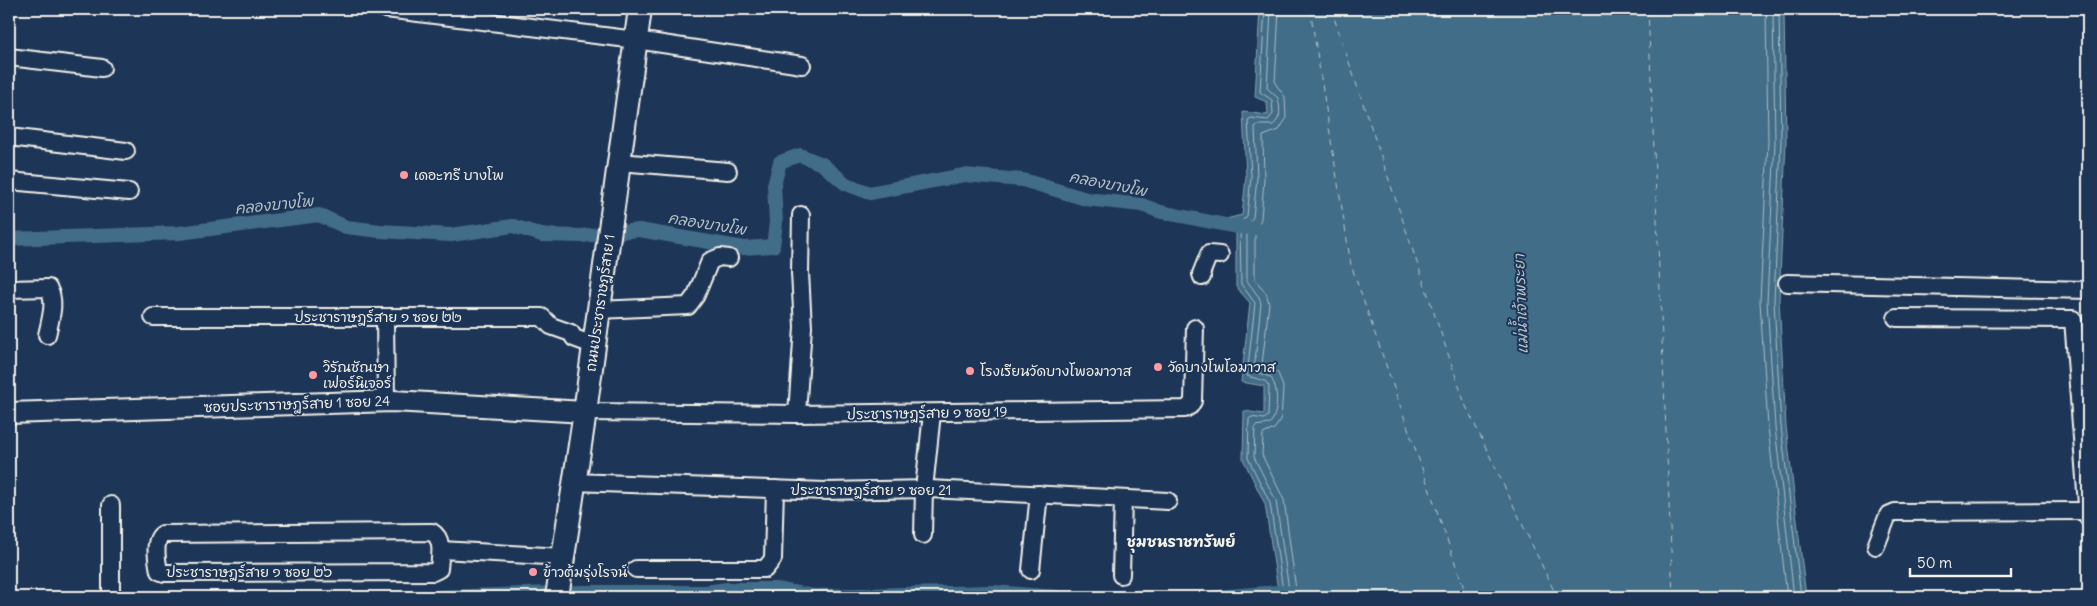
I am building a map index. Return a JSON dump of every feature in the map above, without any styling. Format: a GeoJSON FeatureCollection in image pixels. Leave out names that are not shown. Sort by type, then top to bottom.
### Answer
{"type":"FeatureCollection","features":[{"type":"Feature","properties":{"kind":"main road","name":"ถนนประชาราษฎร์สาย 1"},"geometry":{"type":"LineString","coordinates":[[558,590],[585,412],[640,9]]}},
{"type":"Feature","properties":{"kind":"street"},"geometry":{"type":"LineString","coordinates":[[386,9],[636,40],[802,65]]}},
{"type":"Feature","properties":{"kind":"street"},"geometry":{"type":"LineString","coordinates":[[9,57],[102,68]]}},
{"type":"Feature","properties":{"kind":"street"},"geometry":{"type":"LineString","coordinates":[[9,137],[126,151]]}},
{"type":"Feature","properties":{"kind":"street"},"geometry":{"type":"LineString","coordinates":[[619,162],[728,171]]}},
{"type":"Feature","properties":{"kind":"street"},"geometry":{"type":"LineString","coordinates":[[9,181],[129,192]]}},
{"type":"Feature","properties":{"kind":"street"},"geometry":{"type":"LineString","coordinates":[[797,414],[803,327],[800,273],[801,215]]}},
{"type":"Feature","properties":{"kind":"street"},"geometry":{"type":"LineString","coordinates":[[1202,277],[1201,274],[1209,254],[1220,255]]}},
{"type":"Feature","properties":{"kind":"street"},"geometry":{"type":"LineString","coordinates":[[598,310],[688,306],[696,295],[710,261],[720,257],[729,258]]}},
{"type":"Feature","properties":{"kind":"street"},"geometry":{"type":"LineString","coordinates":[[1787,283],[2088,290]]}},
{"type":"Feature","properties":{"kind":"street"},"geometry":{"type":"LineString","coordinates":[[9,289],[48,288],[52,294],[52,302],[48,335]]}},
{"type":"Feature","properties":{"kind":"street","name":"ประชาราษฎร์สาย ๑ ซอย ๒๒"},"geometry":{"type":"LineString","coordinates":[[153,317],[542,317],[551,326],[571,333],[574,338],[593,345]]}},
{"type":"Feature","properties":{"kind":"street"},"geometry":{"type":"LineString","coordinates":[[385,317],[386,401]]}},
{"type":"Feature","properties":{"kind":"street"},"geometry":{"type":"LineString","coordinates":[[1896,318],[2073,319],[2083,384],[2088,518]]}},
{"type":"Feature","properties":{"kind":"street","name":"ประชาราษฎร์สาย ๑ ซอย 19"},"geometry":{"type":"LineString","coordinates":[[585,412],[797,414],[1185,409],[1190,406],[1192,401],[1195,328]]}},
{"type":"Feature","properties":{"kind":"street","name":"ซอยประชาราษฎร์สาย 1 ซอย 24"},"geometry":{"type":"LineString","coordinates":[[9,413],[386,401],[585,412]]}},
{"type":"Feature","properties":{"kind":"street"},"geometry":{"type":"LineString","coordinates":[[923,536],[924,489],[932,412]]}},
{"type":"Feature","properties":{"kind":"street","name":"ประชาราษฎร์สาย ๑ ซอย 21"},"geometry":{"type":"LineString","coordinates":[[574,482],[826,491],[924,489],[1168,501]]}},
{"type":"Feature","properties":{"kind":"street"},"geometry":{"type":"LineString","coordinates":[[636,569],[765,569],[773,559],[775,489]]}},
{"type":"Feature","properties":{"kind":"street"},"geometry":{"type":"LineString","coordinates":[[1031,570],[1038,494]]}},
{"type":"Feature","properties":{"kind":"street"},"geometry":{"type":"LineString","coordinates":[[1121,575],[1123,499]]}},
{"type":"Feature","properties":{"kind":"street"},"geometry":{"type":"LineString","coordinates":[[111,505],[111,595]]}},
{"type":"Feature","properties":{"kind":"street"},"geometry":{"type":"LineString","coordinates":[[1876,546],[1888,516],[1895,512],[2088,511]]}},
{"type":"Feature","properties":{"kind":"street","name":"ประชาราษฎร์สาย ๑ ซอย ๒๖"},"geometry":{"type":"LineString","coordinates":[[432,532],[439,540],[441,550],[439,569],[433,572],[164,572],[159,571],[157,541],[163,534],[432,532]]}},
{"type":"Feature","properties":{"kind":"street"},"geometry":{"type":"LineString","coordinates":[[441,550],[563,557]]}},
{"type":"Feature","properties":{"kind":"water","name":"แม่น้ำเจ้าพระยา"},"geometry":{"type":"Polygon","coordinates":[[[1260,9],[1784,9],[1786,142],[1779,300],[1786,426],[1806,597],[1279,597],[1265,504],[1243,459],[1244,411],[1264,414],[1264,386],[1241,382],[1250,303],[1236,287],[1236,227],[1226,219],[1242,215],[1246,177],[1243,112],[1268,115],[1267,102],[1255,97],[1260,9]]]}},
{"type":"Feature","properties":{"kind":"waterway","name":"คลองบางโพ"},"geometry":{"type":"LineString","coordinates":[[9,239],[179,233],[319,215],[346,227],[380,231],[451,235],[513,226],[542,235],[581,236],[639,230],[744,248],[773,246],[776,223],[774,185],[780,162],[800,155],[822,164],[846,184],[870,193],[964,175],[1023,180],[1086,199],[1142,205],[1161,212],[1236,227],[1255,228]]}},
{"type":"Feature","properties":{"kind":"waterway"},"geometry":{"type":"LineString","coordinates":[[441,597],[584,592],[706,592],[727,589],[776,589],[813,596],[994,592],[1057,597]]}},
{"type":"Feature","properties":{"kind":"waterway"},"geometry":{"type":"LineString","coordinates":[[1217,597],[1278,592],[1296,593]]}},
{"type":"Feature","properties":{"kind":"ferry route"},"geometry":{"type":"LineString","coordinates":[[1310,9],[1351,265],[1467,597]]}},
{"type":"Feature","properties":{"kind":"ferry route"},"geometry":{"type":"LineString","coordinates":[[1331,9],[1465,404],[1557,597]]}},
{"type":"Feature","properties":{"kind":"ferry route"},"geometry":{"type":"LineString","coordinates":[[1648,9],[1673,597]]}},
{"type":"Feature","properties":{"kind":"place","name":"เดอะทรี บางโพ"},"geometry":{"type":"Point","coordinates":[404,175]}},
{"type":"Feature","properties":{"kind":"place","name":"วัดบางโพโอมาวาส"},"geometry":{"type":"Point","coordinates":[1158,367]}},
{"type":"Feature","properties":{"kind":"place","name":"โรงเรียนวัดบางโพอมาวาส"},"geometry":{"type":"Point","coordinates":[970,371]}},
{"type":"Feature","properties":{"kind":"place","name":"วิรัณชัณษา เฟอร์นิเจอร์"},"geometry":{"type":"Point","coordinates":[313,375]}},
{"type":"Feature","properties":{"kind":"place","name":"ข้าวต้มรุ่งโรจน์"},"geometry":{"type":"Point","coordinates":[533,572]}},
{"type":"Feature","properties":{"kind":"district","name":"ชุมชนราชทรัพย์"},"geometry":{"type":"Point","coordinates":[1181,542]}}]}
